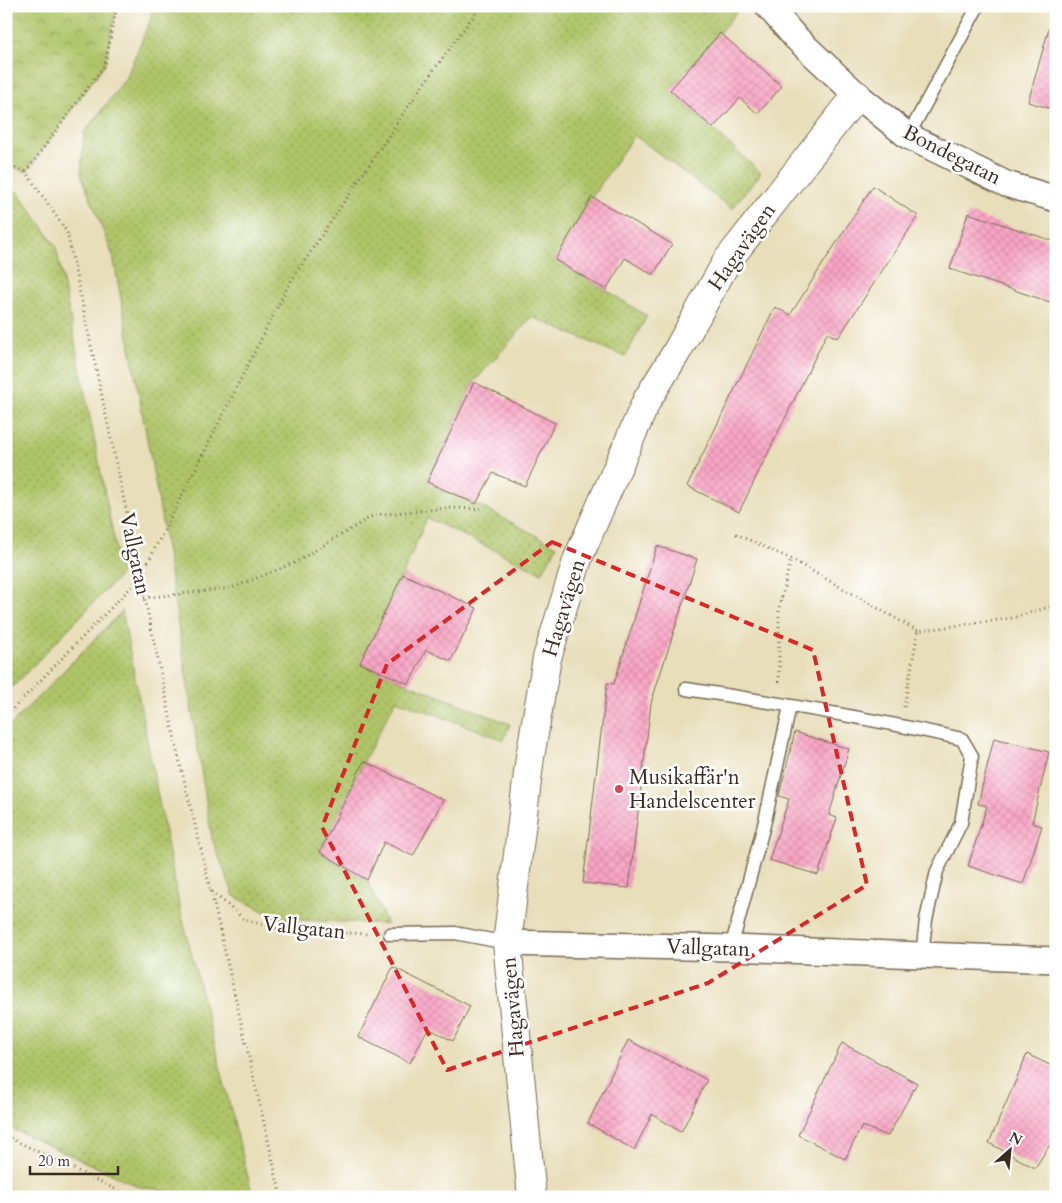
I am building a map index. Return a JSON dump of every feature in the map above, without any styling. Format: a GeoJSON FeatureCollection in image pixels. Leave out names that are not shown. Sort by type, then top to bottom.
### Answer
{"type":"FeatureCollection","features":[{"type":"Feature","properties":{"kind":"street","name":"Bondegatan"},"geometry":{"type":"LineString","coordinates":[[768,6],[794,37],[857,95],[908,136],[1006,184],[1056,199]]}},
{"type":"Feature","properties":{"kind":"street","name":"Hagavägen"},"geometry":{"type":"LineString","coordinates":[[532,1197],[508,943],[530,757],[545,668],[578,558],[647,400],[676,353],[727,261],[857,95]]}},
{"type":"Feature","properties":{"kind":"street","name":"Vallgatan"},"geometry":{"type":"LineString","coordinates":[[508,943],[731,948],[1056,960]]}},
{"type":"Feature","properties":{"kind":"lane"},"geometry":{"type":"LineString","coordinates":[[908,136],[978,6]]}},
{"type":"Feature","properties":{"kind":"lane"},"geometry":{"type":"LineString","coordinates":[[686,690],[785,704],[901,725],[962,739],[972,756],[961,823],[937,871],[926,920],[922,955]]}},
{"type":"Feature","properties":{"kind":"lane"},"geometry":{"type":"LineString","coordinates":[[731,948],[765,821],[785,704]]}},
{"type":"Feature","properties":{"kind":"lane","name":"Vallgatan"},"geometry":{"type":"LineString","coordinates":[[390,934],[455,933],[508,943]]}},
{"type":"Feature","properties":{"kind":"path"},"geometry":{"type":"LineString","coordinates":[[6,164],[26,172],[105,64],[117,6]]}},
{"type":"Feature","properties":{"kind":"path"},"geometry":{"type":"LineString","coordinates":[[6,716],[140,578],[289,284],[422,86],[481,6]]}},
{"type":"Feature","properties":{"kind":"path","name":"Vallgatan"},"geometry":{"type":"LineString","coordinates":[[26,172],[67,232],[144,598],[210,890],[244,919],[282,930],[390,934]]}},
{"type":"Feature","properties":{"kind":"path"},"geometry":{"type":"LineString","coordinates":[[144,598],[232,588],[296,562],[374,515],[448,508],[481,509]]}},
{"type":"Feature","properties":{"kind":"path"},"geometry":{"type":"LineString","coordinates":[[736,534],[791,559],[918,631],[1012,618],[1056,605]]}},
{"type":"Feature","properties":{"kind":"path"},"geometry":{"type":"LineString","coordinates":[[785,704],[779,608],[791,559]]}},
{"type":"Feature","properties":{"kind":"path"},"geometry":{"type":"LineString","coordinates":[[901,725],[918,631]]}},
{"type":"Feature","properties":{"kind":"path"},"geometry":{"type":"LineString","coordinates":[[210,890],[281,1197]]}},
{"type":"Feature","properties":{"kind":"path"},"geometry":{"type":"LineString","coordinates":[[6,1136],[127,1195],[138,1197]]}},
{"type":"Feature","properties":{"kind":"highlighted area"},"geometry":{"type":"Polygon","coordinates":[[[552,542],[813,650],[867,885],[708,983],[447,1070],[322,827],[387,664],[552,542]]]}},
{"type":"Feature","properties":{"kind":"green space"},"geometry":{"type":"Polygon","coordinates":[[[6,6],[117,6],[105,64],[26,172],[6,164],[6,6]]]}},
{"type":"Feature","properties":{"kind":"green space"},"geometry":{"type":"Polygon","coordinates":[[[152,6],[742,6],[670,90],[761,173],[732,209],[634,135],[592,197],[555,260],[647,316],[625,357],[532,317],[474,382],[427,482],[476,504],[557,546],[542,573],[427,518],[403,574],[360,663],[510,724],[504,740],[396,700],[320,852],[367,880],[387,924],[278,919],[234,896],[212,839],[159,503],[113,256],[81,174],[84,133],[126,78],[151,18],[152,6]]]}},
{"type":"Feature","properties":{"kind":"green space"},"geometry":{"type":"Polygon","coordinates":[[[6,187],[19,193],[56,246],[121,574],[6,694],[6,187]]]}},
{"type":"Feature","properties":{"kind":"green space"},"geometry":{"type":"Polygon","coordinates":[[[122,611],[179,904],[253,1197],[206,1197],[140,1187],[6,1126],[6,730],[122,611]]]}},
{"type":"Feature","properties":{"kind":"building"},"geometry":{"type":"Polygon","coordinates":[[[1049,28],[1056,29],[1056,110],[1028,102],[1049,28]]]}},
{"type":"Feature","properties":{"kind":"building"},"geometry":{"type":"Polygon","coordinates":[[[720,33],[782,86],[758,114],[740,98],[713,128],[670,90],[720,33]]]}},
{"type":"Feature","properties":{"kind":"building"},"geometry":{"type":"Polygon","coordinates":[[[873,186],[918,216],[838,338],[827,333],[739,512],[687,486],[775,307],[790,315],[873,186]]]}},
{"type":"Feature","properties":{"kind":"building"},"geometry":{"type":"Polygon","coordinates":[[[592,197],[672,244],[653,275],[625,258],[606,290],[555,260],[592,197]]]}},
{"type":"Feature","properties":{"kind":"building"},"geometry":{"type":"Polygon","coordinates":[[[968,213],[1056,242],[1056,304],[950,269],[968,213]]]}},
{"type":"Feature","properties":{"kind":"building"},"geometry":{"type":"Polygon","coordinates":[[[474,382],[555,423],[525,486],[493,473],[476,504],[427,482],[474,382]]]}},
{"type":"Feature","properties":{"kind":"building"},"geometry":{"type":"Polygon","coordinates":[[[657,546],[697,559],[651,703],[629,888],[583,883],[607,683],[614,684],[657,546]]]}},
{"type":"Feature","properties":{"kind":"building"},"geometry":{"type":"Polygon","coordinates":[[[403,574],[477,608],[451,661],[426,650],[409,684],[360,663],[403,574]]]}},
{"type":"Feature","properties":{"kind":"building"},"geometry":{"type":"Polygon","coordinates":[[[795,732],[849,749],[829,815],[837,818],[818,875],[769,860],[789,799],[779,796],[795,732]]]}},
{"type":"Feature","properties":{"kind":"building"},"geometry":{"type":"Polygon","coordinates":[[[994,738],[1049,752],[1032,823],[1042,826],[1023,884],[968,866],[987,806],[978,804],[994,738]]]}},
{"type":"Feature","properties":{"kind":"building"},"geometry":{"type":"Polygon","coordinates":[[[364,761],[443,800],[413,856],[384,842],[367,880],[320,852],[364,761]]]}},
{"type":"Feature","properties":{"kind":"building"},"geometry":{"type":"Polygon","coordinates":[[[393,967],[470,1006],[453,1041],[428,1028],[410,1063],[358,1037],[393,967]]]}},
{"type":"Feature","properties":{"kind":"building"},"geometry":{"type":"Polygon","coordinates":[[[628,1040],[707,1080],[681,1132],[652,1114],[634,1150],[588,1123],[628,1040]]]}},
{"type":"Feature","properties":{"kind":"building"},"geometry":{"type":"Polygon","coordinates":[[[842,1043],[917,1083],[888,1136],[862,1126],[845,1159],[798,1135],[842,1043]]]}},
{"type":"Feature","properties":{"kind":"building"},"geometry":{"type":"Polygon","coordinates":[[[1027,1054],[1056,1068],[1056,1135],[1035,1168],[989,1143],[1027,1054]]]}},
{"type":"Feature","properties":{"kind":"place","name":"Musikaffär'n Handelscenter"},"geometry":{"type":"Point","coordinates":[619,789]}}]}
